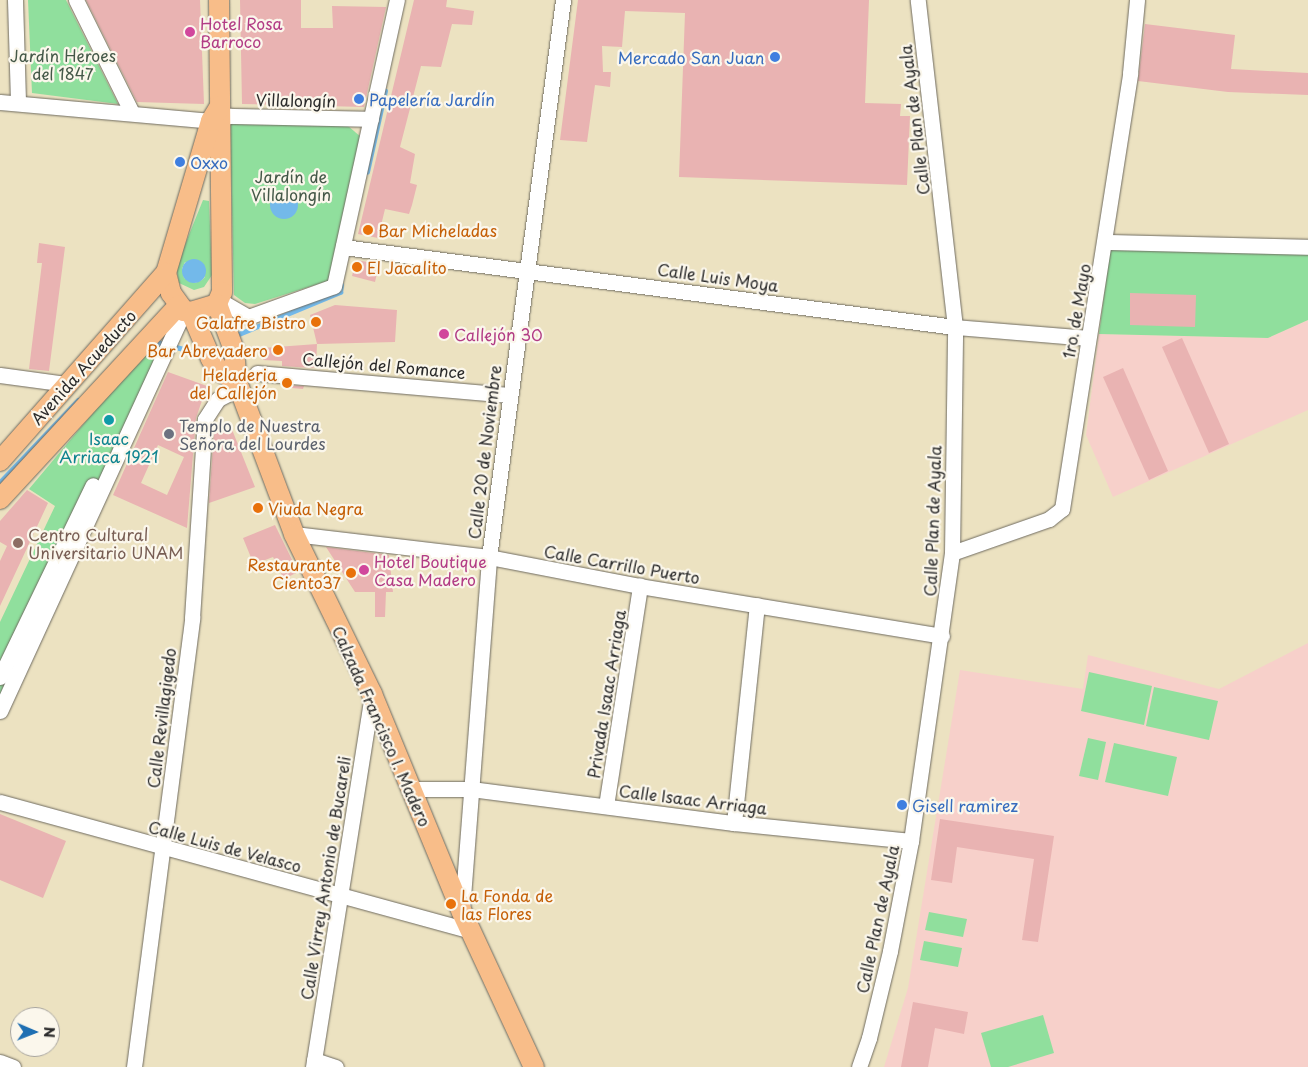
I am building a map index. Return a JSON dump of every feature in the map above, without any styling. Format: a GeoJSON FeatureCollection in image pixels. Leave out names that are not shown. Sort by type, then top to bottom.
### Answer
{"type":"FeatureCollection","features":[{"type":"Feature","properties":{"kind":"main road"},"geometry":{"type":"LineString","coordinates":[[184,310],[218,302],[222,292],[217,115],[219,0]]}},
{"type":"Feature","properties":{"kind":"main road"},"geometry":{"type":"LineString","coordinates":[[217,115],[166,273],[211,360],[220,371],[238,385]]}},
{"type":"Feature","properties":{"kind":"main road","name":"Avenida Acueducto"},"geometry":{"type":"LineString","coordinates":[[0,461],[166,273]]}},
{"type":"Feature","properties":{"kind":"main road","name":"Calzada Francisco I. Madero"},"geometry":{"type":"LineString","coordinates":[[218,302],[234,350],[238,385],[294,534],[372,694],[470,931],[534,1067]]}},
{"type":"Feature","properties":{"kind":"main road","name":"Avenida Acueducto"},"geometry":{"type":"LineString","coordinates":[[0,498],[184,310]]}},
{"type":"Feature","properties":{"kind":"street"},"geometry":{"type":"LineString","coordinates":[[15,0],[18,102]]}},
{"type":"Feature","properties":{"kind":"street"},"geometry":{"type":"LineString","coordinates":[[76,0],[132,113]]}},
{"type":"Feature","properties":{"kind":"street"},"geometry":{"type":"LineString","coordinates":[[218,302],[248,317],[334,286],[397,0]]}},
{"type":"Feature","properties":{"kind":"street","name":"Calle 20 de Noviembre"},"geometry":{"type":"LineString","coordinates":[[462,912],[489,557],[508,395],[563,0]]}},
{"type":"Feature","properties":{"kind":"street","name":"Calle Plan de Ayala"},"geometry":{"type":"LineString","coordinates":[[859,1067],[869,1038],[890,951],[910,841],[942,636],[952,553],[955,327],[918,0]]}},
{"type":"Feature","properties":{"kind":"street","name":"1ro. de Mayo"},"geometry":{"type":"LineString","coordinates":[[952,553],[1049,519],[1062,509],[1088,338],[1106,242],[1130,73],[1137,0]]}},
{"type":"Feature","properties":{"kind":"street","name":"Villalongín"},"geometry":{"type":"LineString","coordinates":[[0,102],[132,113],[371,119]]}},
{"type":"Feature","properties":{"kind":"street"},"geometry":{"type":"LineString","coordinates":[[1106,242],[1308,247]]}},
{"type":"Feature","properties":{"kind":"street","name":"Calle Luis Moya"},"geometry":{"type":"LineString","coordinates":[[343,247],[526,269],[955,327],[1088,338]]}},
{"type":"Feature","properties":{"kind":"street"},"geometry":{"type":"LineString","coordinates":[[0,712],[184,310]]}},
{"type":"Feature","properties":{"kind":"street"},"geometry":{"type":"LineString","coordinates":[[0,677],[163,339]]}},
{"type":"Feature","properties":{"kind":"street","name":"Callejón del Romance"},"geometry":{"type":"LineString","coordinates":[[257,373],[315,375],[508,395]]}},
{"type":"Feature","properties":{"kind":"street"},"geometry":{"type":"LineString","coordinates":[[0,375],[68,384]]}},
{"type":"Feature","properties":{"kind":"street","name":"Calle Revillagigedo"},"geometry":{"type":"LineString","coordinates":[[134,1067],[192,618],[205,419],[218,399],[238,385]]}},
{"type":"Feature","properties":{"kind":"street","name":"Calle Carrillo Puerto"},"geometry":{"type":"LineString","coordinates":[[294,534],[489,557],[640,586],[942,636]]}},
{"type":"Feature","properties":{"kind":"street","name":"Privada Isaac Arriaga"},"geometry":{"type":"LineString","coordinates":[[606,806],[640,586]]}},
{"type":"Feature","properties":{"kind":"street"},"geometry":{"type":"LineString","coordinates":[[734,823],[757,605]]}},
{"type":"Feature","properties":{"kind":"street","name":"Calle Virrey Antonio de Bucareli"},"geometry":{"type":"LineString","coordinates":[[313,1064],[372,694]]}},
{"type":"Feature","properties":{"kind":"street","name":"Calle Isaac Arriaga"},"geometry":{"type":"LineString","coordinates":[[411,789],[472,789],[734,823],[910,841]]}},
{"type":"Feature","properties":{"kind":"street","name":"Calle Luis de Velasco"},"geometry":{"type":"LineString","coordinates":[[0,802],[470,931]]}},
{"type":"Feature","properties":{"kind":"street"},"geometry":{"type":"LineString","coordinates":[[0,1062],[13,1067]]}},
{"type":"Feature","properties":{"kind":"street"},"geometry":{"type":"LineString","coordinates":[[313,1064],[336,1067]]}},
{"type":"Feature","properties":{"kind":"shaded area"},"geometry":{"type":"Polygon","coordinates":[[[1308,320],[1308,410],[1113,497],[1086,435],[1099,334],[1268,338],[1308,320]]]}},
{"type":"Feature","properties":{"kind":"shaded area"},"geometry":{"type":"Polygon","coordinates":[[[1308,643],[1308,1067],[884,1067],[908,988],[960,670],[1083,689],[1088,655],[1219,689],[1308,643]]]}},
{"type":"Feature","properties":{"kind":"green space","name":"Jardín Héroes del 1847"},"geometry":{"type":"Polygon","coordinates":[[[28,0],[66,0],[118,104],[32,93],[28,0]]]}},
{"type":"Feature","properties":{"kind":"green space","name":"Jardín de Villalongín"},"geometry":{"type":"Polygon","coordinates":[[[230,124],[348,126],[361,137],[331,280],[255,304],[245,303],[234,295],[230,124]]]}},
{"type":"Feature","properties":{"kind":"green space"},"geometry":{"type":"Polygon","coordinates":[[[203,200],[209,201],[212,275],[204,287],[194,290],[179,283],[176,267],[203,200]],[[185,262],[182,269],[184,278],[195,283],[205,277],[185,262]]]}},
{"type":"Feature","properties":{"kind":"green space"},"geometry":{"type":"Polygon","coordinates":[[[1110,249],[1308,254],[1308,320],[1268,338],[1099,334],[1110,249]]]}},
{"type":"Feature","properties":{"kind":"green space"},"geometry":{"type":"Polygon","coordinates":[[[154,349],[158,354],[0,702],[0,622],[55,506],[29,489],[145,351],[154,349]]]}},
{"type":"Feature","properties":{"kind":"green space"},"geometry":{"type":"Polygon","coordinates":[[[1089,672],[1152,686],[1144,725],[1081,711],[1089,672]]]}},
{"type":"Feature","properties":{"kind":"green space"},"geometry":{"type":"Polygon","coordinates":[[[1154,687],[1218,701],[1209,740],[1146,726],[1154,687]]]}},
{"type":"Feature","properties":{"kind":"green space"},"geometry":{"type":"Polygon","coordinates":[[[1088,738],[1106,742],[1098,780],[1079,776],[1088,738]]]}},
{"type":"Feature","properties":{"kind":"green space"},"geometry":{"type":"Polygon","coordinates":[[[1114,743],[1177,757],[1168,796],[1105,782],[1114,743]]]}},
{"type":"Feature","properties":{"kind":"green space"},"geometry":{"type":"Polygon","coordinates":[[[929,912],[967,919],[963,937],[925,930],[929,912]]]}},
{"type":"Feature","properties":{"kind":"green space"},"geometry":{"type":"Polygon","coordinates":[[[924,941],[962,948],[958,967],[920,960],[924,941]]]}},
{"type":"Feature","properties":{"kind":"green space"},"geometry":{"type":"Polygon","coordinates":[[[1043,1015],[1054,1053],[1008,1067],[991,1067],[981,1033],[1043,1015]]]}},
{"type":"Feature","properties":{"kind":"water"},"geometry":{"type":"Polygon","coordinates":[[[284,191],[294,195],[298,205],[294,215],[284,219],[274,215],[270,205],[274,195],[284,191]]]}},
{"type":"Feature","properties":{"kind":"water"},"geometry":{"type":"Polygon","coordinates":[[[194,259],[203,262],[206,271],[203,280],[194,283],[185,280],[182,271],[185,262],[194,259]]]}},
{"type":"Feature","properties":{"kind":"building"},"geometry":{"type":"Polygon","coordinates":[[[86,0],[200,0],[204,104],[137,102],[86,0]]]}},
{"type":"Feature","properties":{"kind":"building"},"geometry":{"type":"Polygon","coordinates":[[[240,0],[301,0],[301,28],[333,28],[332,6],[386,7],[364,107],[242,104],[240,0]]]}},
{"type":"Feature","properties":{"kind":"building"},"geometry":{"type":"Polygon","coordinates":[[[414,0],[447,0],[446,7],[474,11],[472,25],[452,24],[441,67],[421,66],[400,147],[415,154],[410,183],[417,185],[412,205],[409,214],[385,209],[378,238],[358,234],[414,0]]]}},
{"type":"Feature","properties":{"kind":"building","name":"Mercado San Juan"},"geometry":{"type":"Polygon","coordinates":[[[578,0],[869,0],[865,103],[901,104],[900,116],[910,116],[907,185],[679,177],[685,13],[625,11],[622,47],[602,46],[603,72],[611,72],[610,87],[595,85],[587,142],[560,140],[578,0]]]}},
{"type":"Feature","properties":{"kind":"building"},"geometry":{"type":"Polygon","coordinates":[[[1145,24],[1235,35],[1231,69],[1308,73],[1308,95],[1228,92],[1138,81],[1145,24]]]}},
{"type":"Feature","properties":{"kind":"building"},"geometry":{"type":"Polygon","coordinates":[[[39,243],[65,247],[49,371],[29,369],[42,263],[37,263],[39,243]]]}},
{"type":"Feature","properties":{"kind":"building"},"geometry":{"type":"Polygon","coordinates":[[[356,260],[379,264],[375,282],[352,276],[356,260]]]}},
{"type":"Feature","properties":{"kind":"building"},"geometry":{"type":"Polygon","coordinates":[[[1130,293],[1196,295],[1195,327],[1130,325],[1130,293]]]}},
{"type":"Feature","properties":{"kind":"building"},"geometry":{"type":"Polygon","coordinates":[[[335,305],[397,310],[395,342],[317,344],[310,315],[335,305]]]}},
{"type":"Feature","properties":{"kind":"building"},"geometry":{"type":"Polygon","coordinates":[[[1182,338],[1229,444],[1209,453],[1162,347],[1182,338]]]}},
{"type":"Feature","properties":{"kind":"building"},"geometry":{"type":"Polygon","coordinates":[[[317,344],[316,367],[282,366],[282,361],[263,360],[263,348],[317,344]]]}},
{"type":"Feature","properties":{"kind":"building"},"geometry":{"type":"Polygon","coordinates":[[[1123,368],[1168,471],[1149,480],[1103,377],[1123,368]]]}},
{"type":"Feature","properties":{"kind":"building"},"geometry":{"type":"Polygon","coordinates":[[[168,372],[207,386],[196,418],[187,528],[113,495],[168,372]],[[158,445],[141,483],[167,495],[184,457],[158,445]]]}},
{"type":"Feature","properties":{"kind":"building"},"geometry":{"type":"Polygon","coordinates":[[[281,385],[304,386],[303,389],[281,387],[281,385]]]}},
{"type":"Feature","properties":{"kind":"building"},"geometry":{"type":"Polygon","coordinates":[[[231,427],[255,487],[209,503],[214,431],[231,427]]]}},
{"type":"Feature","properties":{"kind":"building"},"geometry":{"type":"Polygon","coordinates":[[[27,490],[48,503],[0,606],[0,561],[7,546],[0,542],[0,521],[27,490]]]}},
{"type":"Feature","properties":{"kind":"building"},"geometry":{"type":"Polygon","coordinates":[[[275,525],[298,572],[284,579],[273,557],[260,562],[252,560],[243,538],[275,525]]]}},
{"type":"Feature","properties":{"kind":"building"},"geometry":{"type":"Polygon","coordinates":[[[326,547],[389,555],[393,592],[386,592],[385,617],[375,617],[375,592],[355,592],[326,547]]]}},
{"type":"Feature","properties":{"kind":"building"},"geometry":{"type":"Polygon","coordinates":[[[0,814],[66,841],[43,898],[0,880],[0,814]]]}},
{"type":"Feature","properties":{"kind":"building"},"geometry":{"type":"Polygon","coordinates":[[[940,819],[1054,836],[1038,942],[1022,940],[1034,859],[957,847],[952,883],[931,880],[940,819]]]}},
{"type":"Feature","properties":{"kind":"building"},"geometry":{"type":"Polygon","coordinates":[[[913,1002],[968,1012],[964,1034],[935,1028],[928,1067],[901,1067],[913,1002]]]}},
{"type":"Feature","properties":{"kind":"waterway"},"geometry":{"type":"LineString","coordinates":[[367,172],[385,91]]}},
{"type":"Feature","properties":{"kind":"waterway"},"geometry":{"type":"LineString","coordinates":[[234,336],[340,292],[341,285]]}},
{"type":"Feature","properties":{"kind":"waterway"},"geometry":{"type":"LineString","coordinates":[[153,341],[195,352],[201,349]]}},
{"type":"Feature","properties":{"kind":"waterway"},"geometry":{"type":"LineString","coordinates":[[0,482],[78,400]]}},
{"type":"Feature","properties":{"kind":"place","name":"Hotel Rosa Barroco"},"geometry":{"type":"Point","coordinates":[190,32]}},
{"type":"Feature","properties":{"kind":"place","name":"Mercado San Juan"},"geometry":{"type":"Point","coordinates":[775,57]}},
{"type":"Feature","properties":{"kind":"place","name":"Papelería Jardín"},"geometry":{"type":"Point","coordinates":[359,99]}},
{"type":"Feature","properties":{"kind":"place","name":"Oxxo"},"geometry":{"type":"Point","coordinates":[180,162]}},
{"type":"Feature","properties":{"kind":"place","name":"Bar Micheladas"},"geometry":{"type":"Point","coordinates":[368,230]}},
{"type":"Feature","properties":{"kind":"place","name":"El Jacalito"},"geometry":{"type":"Point","coordinates":[357,267]}},
{"type":"Feature","properties":{"kind":"place","name":"Galafre Bistro"},"geometry":{"type":"Point","coordinates":[316,322]}},
{"type":"Feature","properties":{"kind":"place","name":"Callejón 30"},"geometry":{"type":"Point","coordinates":[444,334]}},
{"type":"Feature","properties":{"kind":"place","name":"Bar Abrevadero"},"geometry":{"type":"Point","coordinates":[278,350]}},
{"type":"Feature","properties":{"kind":"place","name":"Heladeria del Callejón"},"geometry":{"type":"Point","coordinates":[287,383]}},
{"type":"Feature","properties":{"kind":"place","name":"Isaac Arriaca 1921"},"geometry":{"type":"Point","coordinates":[109,420]}},
{"type":"Feature","properties":{"kind":"place","name":"Templo de Nuestra Señora del Lourdes"},"geometry":{"type":"Point","coordinates":[169,434]}},
{"type":"Feature","properties":{"kind":"place","name":"Viuda Negra"},"geometry":{"type":"Point","coordinates":[258,508]}},
{"type":"Feature","properties":{"kind":"place","name":"Centro Cultural Universitario UNAM"},"geometry":{"type":"Point","coordinates":[18,543]}},
{"type":"Feature","properties":{"kind":"place","name":"Hotel Boutique Casa Madero"},"geometry":{"type":"Point","coordinates":[364,570]}},
{"type":"Feature","properties":{"kind":"place","name":"Restaurante Ciento37"},"geometry":{"type":"Point","coordinates":[351,573]}},
{"type":"Feature","properties":{"kind":"place","name":"Gisell ramirez"},"geometry":{"type":"Point","coordinates":[902,805]}},
{"type":"Feature","properties":{"kind":"place","name":"La Fonda de las Flores"},"geometry":{"type":"Point","coordinates":[451,904]}}]}
